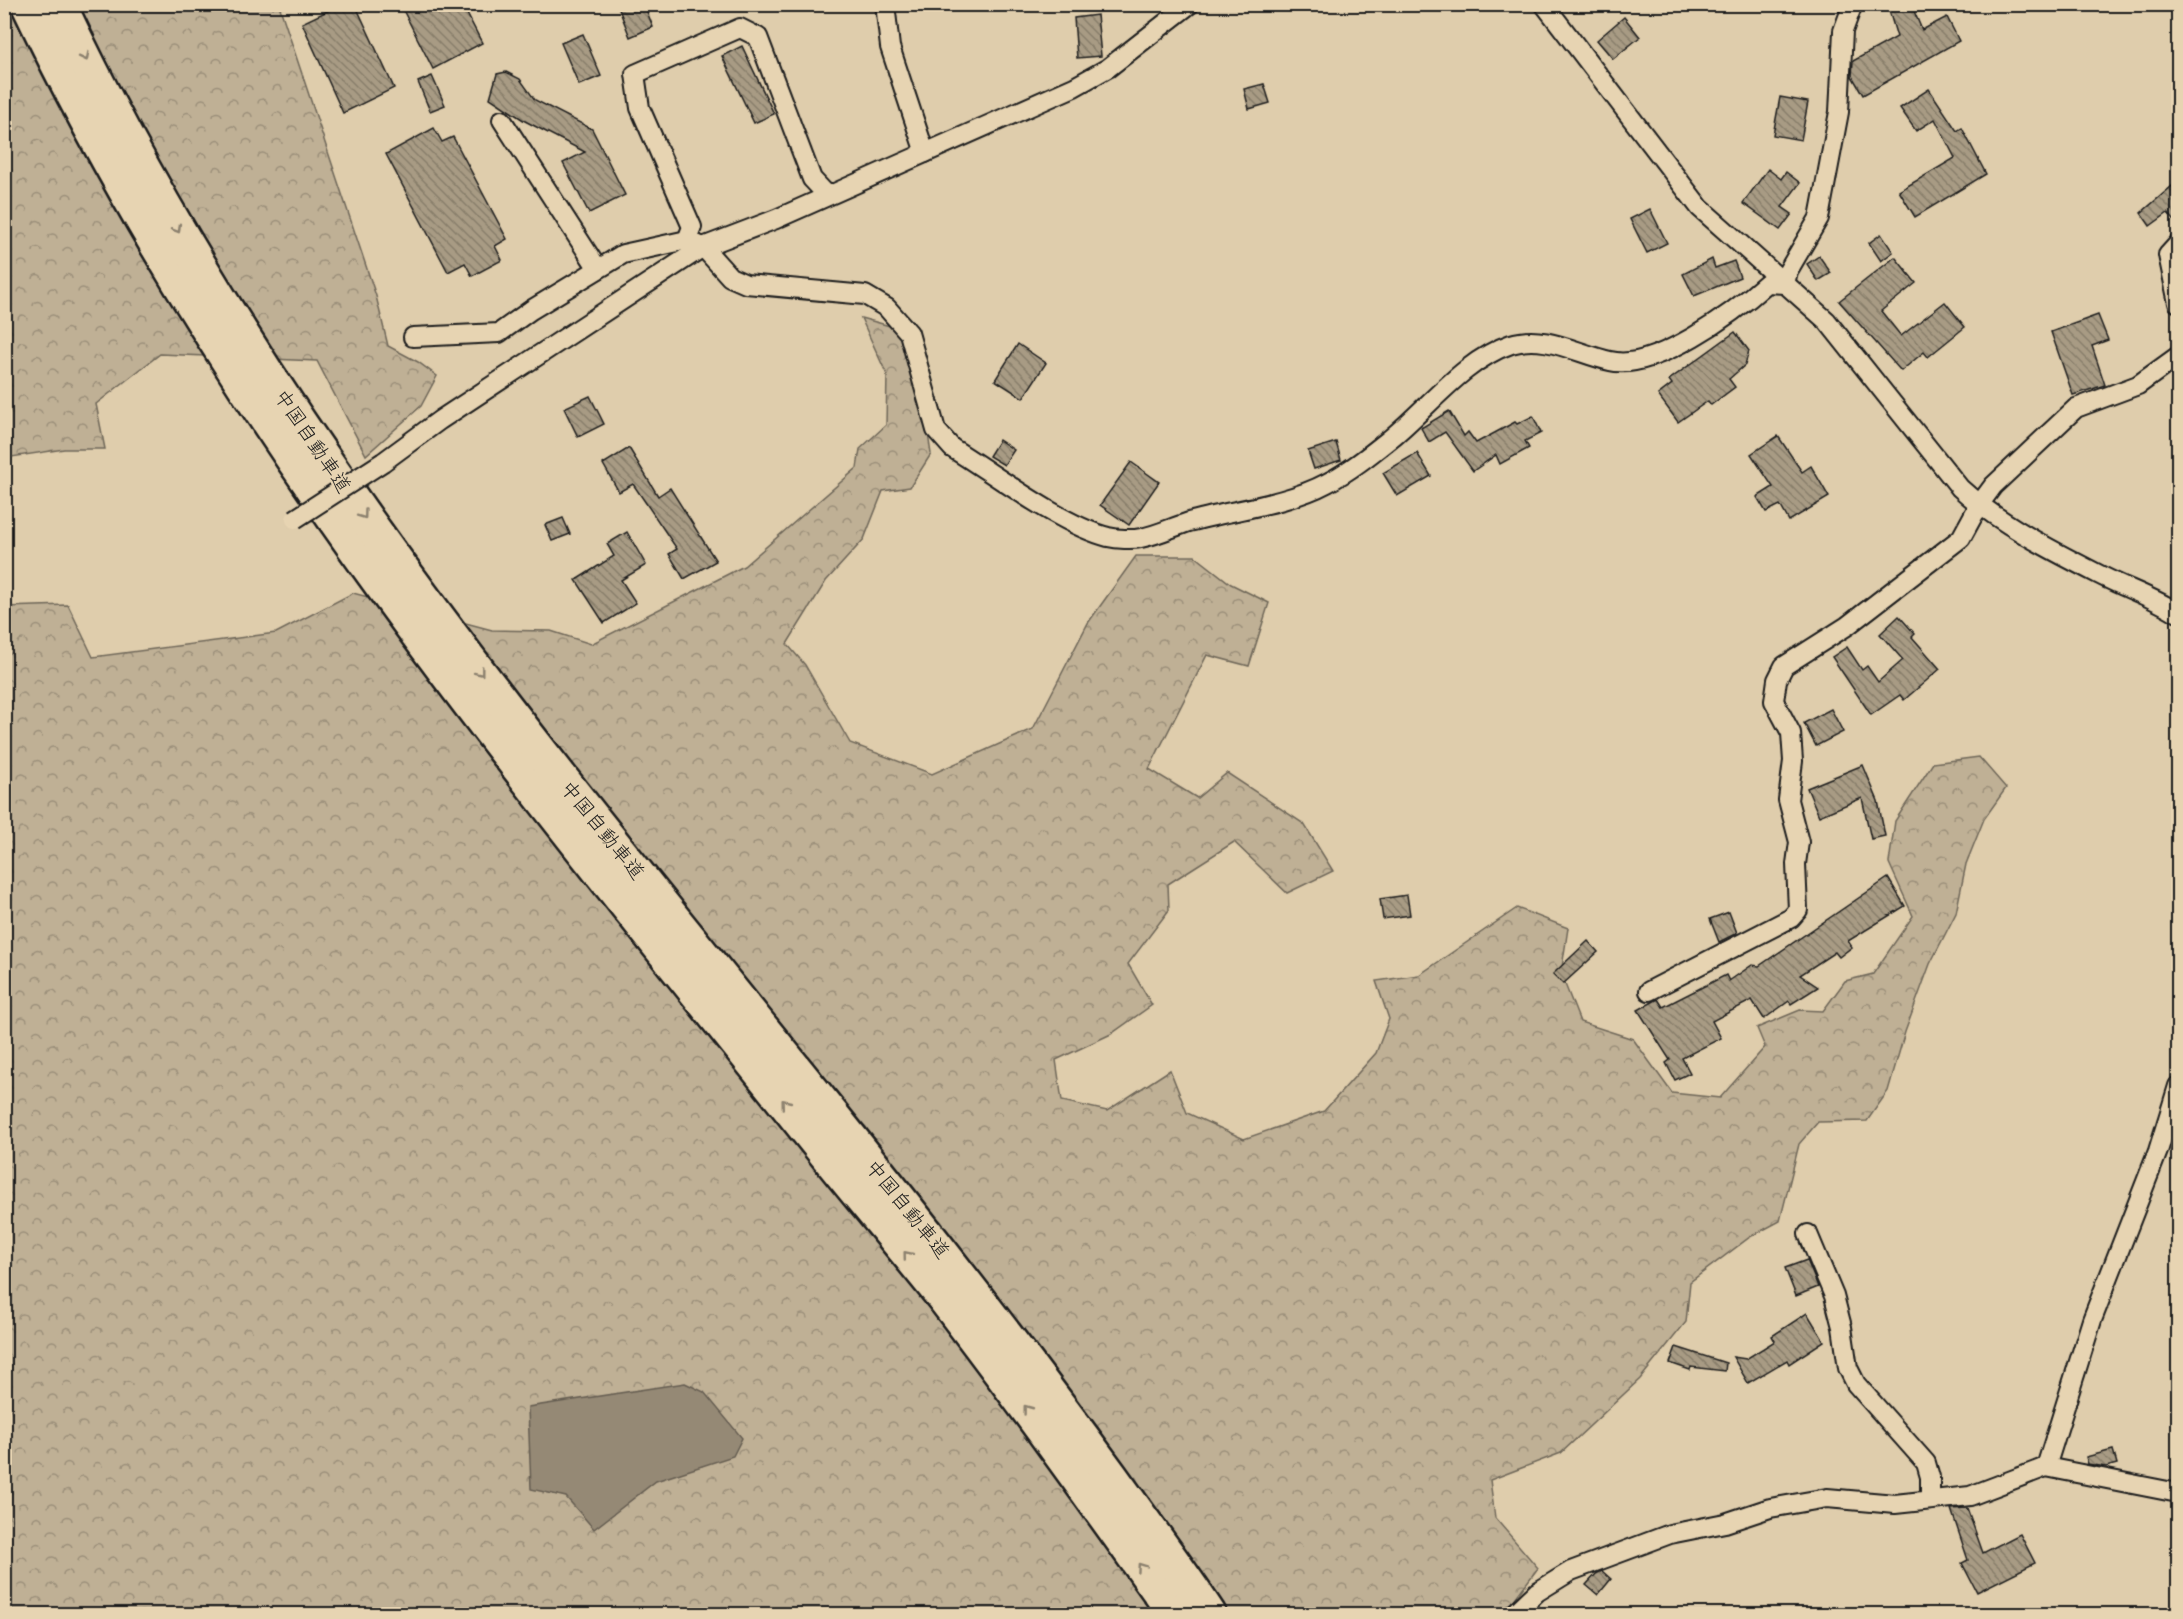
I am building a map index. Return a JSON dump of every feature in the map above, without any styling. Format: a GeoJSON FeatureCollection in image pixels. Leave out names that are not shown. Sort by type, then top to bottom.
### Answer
{"type":"FeatureCollection","features":[{"type":"Feature","properties":{"kind":"highway","name":"中国自動車道"},"geometry":{"type":"LineString","coordinates":[[28,4],[133,206],[211,333],[334,520],[419,639],[534,787],[943,1298],[1068,1464],[1175,1614]]}},
{"type":"Feature","properties":{"kind":"highway","name":"中国自動車道"},"geometry":{"type":"LineString","coordinates":[[59,4],[155,192],[234,322],[356,505],[442,623],[571,790],[970,1286],[1209,1614]]}},
{"type":"Feature","properties":{"kind":"street"},"geometry":{"type":"LineString","coordinates":[[885,4],[890,47],[925,153]]}},
{"type":"Feature","properties":{"kind":"street"},"geometry":{"type":"LineString","coordinates":[[413,337],[499,333],[531,310],[623,254],[695,243],[776,219],[1100,73],[1190,4]]}},
{"type":"Feature","properties":{"kind":"street"},"geometry":{"type":"LineString","coordinates":[[1544,4],[1700,208],[1827,321],[1960,488],[1979,505],[2105,578],[2159,600],[2178,613]]}},
{"type":"Feature","properties":{"kind":"street"},"geometry":{"type":"LineString","coordinates":[[1785,284],[1788,271],[1819,218],[1839,112],[1843,30],[1853,4]]}},
{"type":"Feature","properties":{"kind":"street"},"geometry":{"type":"LineString","coordinates":[[827,195],[812,179],[758,37],[740,28],[635,74],[640,108],[692,227],[695,243],[730,277],[746,284],[864,295],[887,308],[909,333],[936,430],[952,448],[1081,528],[1111,537],[1140,538],[1187,523],[1300,494],[1326,484],[1392,437],[1475,364],[1491,353],[1512,344],[1529,340],[1549,342],[1612,362],[1632,362],[1651,357],[1701,332],[1745,303],[1767,284],[1785,284]]}},
{"type":"Feature","properties":{"kind":"street"},"geometry":{"type":"LineString","coordinates":[[502,120],[598,269]]}},
{"type":"Feature","properties":{"kind":"street"},"geometry":{"type":"LineString","coordinates":[[295,519],[383,462],[695,243]]}},
{"type":"Feature","properties":{"kind":"street"},"geometry":{"type":"LineString","coordinates":[[2178,244],[2168,255],[2178,303]]}},
{"type":"Feature","properties":{"kind":"street"},"geometry":{"type":"LineString","coordinates":[[1649,991],[1791,918],[1798,910],[1796,864],[1799,842],[1788,800],[1793,761],[1791,733],[1774,701],[1777,681],[1784,666],[1846,626],[1961,538],[1979,505],[1993,486],[2076,408],[2138,385],[2178,356]]}},
{"type":"Feature","properties":{"kind":"street"},"geometry":{"type":"LineString","coordinates":[[2046,1467],[2092,1320],[2158,1151],[2178,1086]]}},
{"type":"Feature","properties":{"kind":"street"},"geometry":{"type":"LineString","coordinates":[[1808,1234],[1834,1296],[1842,1327],[1848,1368],[1856,1384],[1926,1463],[1930,1477],[1930,1499]]}},
{"type":"Feature","properties":{"kind":"street"},"geometry":{"type":"LineString","coordinates":[[1514,1614],[1537,1592],[1571,1571],[1670,1534],[1725,1523],[1770,1508],[1827,1498],[1894,1504],[1970,1496],[2046,1467],[2178,1493]]}},
{"type":"Feature","properties":{"kind":"green space"},"geometry":{"type":"Polygon","coordinates":[[[4,5],[279,5],[376,296],[388,346],[418,362],[437,376],[421,406],[366,455],[317,361],[160,354],[96,404],[105,449],[64,449],[5,458],[4,5]]]}},
{"type":"Feature","properties":{"kind":"green space"},"geometry":{"type":"Polygon","coordinates":[[[861,318],[897,328],[918,366],[931,454],[910,487],[883,491],[864,539],[826,581],[787,644],[805,665],[850,743],[932,774],[1033,729],[1088,623],[1136,556],[1195,556],[1231,584],[1269,603],[1249,666],[1207,655],[1149,769],[1197,798],[1227,773],[1304,824],[1333,871],[1287,893],[1234,842],[1168,884],[1169,910],[1128,964],[1152,1005],[1111,1034],[1056,1060],[1062,1101],[1107,1111],[1170,1070],[1187,1113],[1244,1139],[1324,1111],[1376,1053],[1389,1019],[1376,981],[1419,975],[1517,908],[1568,928],[1561,974],[1580,1022],[1633,1039],[1672,1093],[1720,1098],[1765,1047],[1757,1028],[1800,1010],[1823,1011],[1845,981],[1873,974],[1913,916],[1889,863],[1895,821],[1933,763],[1979,757],[2006,788],[1984,819],[1966,864],[1956,913],[1930,964],[1905,1032],[1888,1091],[1867,1121],[1818,1122],[1799,1144],[1780,1221],[1750,1237],[1690,1282],[1686,1322],[1640,1379],[1561,1453],[1490,1480],[1495,1518],[1538,1568],[1513,1601],[1497,1614],[5,1614],[4,607],[68,605],[93,657],[276,633],[353,593],[492,630],[551,631],[591,644],[744,566],[857,468],[860,449],[886,425],[887,375],[861,318]]]}},
{"type":"Feature","properties":{"kind":"shaded area"},"geometry":{"type":"Polygon","coordinates":[[[685,1383],[704,1392],[742,1438],[733,1456],[656,1481],[594,1529],[566,1497],[531,1489],[528,1407],[685,1383]]]}},
{"type":"Feature","properties":{"kind":"building"},"geometry":{"type":"Polygon","coordinates":[[[342,4],[355,4],[394,88],[343,113],[302,23],[342,4]]]}},
{"type":"Feature","properties":{"kind":"building"},"geometry":{"type":"Polygon","coordinates":[[[400,4],[462,4],[482,43],[433,69],[400,4]]]}},
{"type":"Feature","properties":{"kind":"building"},"geometry":{"type":"Polygon","coordinates":[[[617,4],[644,4],[653,27],[630,37],[617,4]]]}},
{"type":"Feature","properties":{"kind":"building"},"geometry":{"type":"Polygon","coordinates":[[[1887,4],[1911,4],[1922,30],[1947,17],[1959,41],[1863,95],[1852,76],[1853,61],[1897,37],[1887,4]]]}},
{"type":"Feature","properties":{"kind":"building"},"geometry":{"type":"Polygon","coordinates":[[[1097,15],[1101,56],[1077,58],[1074,18],[1097,15]]]}},
{"type":"Feature","properties":{"kind":"building"},"geometry":{"type":"Polygon","coordinates":[[[1624,17],[1640,37],[1613,59],[1597,40],[1624,17]]]}},
{"type":"Feature","properties":{"kind":"building"},"geometry":{"type":"Polygon","coordinates":[[[583,34],[601,76],[579,85],[561,43],[583,34]]]}},
{"type":"Feature","properties":{"kind":"building"},"geometry":{"type":"Polygon","coordinates":[[[742,46],[774,114],[754,123],[722,56],[742,46]]]}},
{"type":"Feature","properties":{"kind":"building"},"geometry":{"type":"Polygon","coordinates":[[[506,72],[520,79],[535,100],[592,129],[625,195],[589,213],[563,163],[585,152],[525,121],[490,98],[497,74],[506,72]]]}},
{"type":"Feature","properties":{"kind":"building"},"geometry":{"type":"Polygon","coordinates":[[[432,76],[445,105],[430,111],[418,82],[432,76]]]}},
{"type":"Feature","properties":{"kind":"building"},"geometry":{"type":"Polygon","coordinates":[[[1264,84],[1270,103],[1249,109],[1244,89],[1264,84]]]}},
{"type":"Feature","properties":{"kind":"building"},"geometry":{"type":"Polygon","coordinates":[[[1929,89],[1957,131],[1962,128],[1986,174],[1915,217],[1899,191],[1955,158],[1935,119],[1916,131],[1900,108],[1929,89]]]}},
{"type":"Feature","properties":{"kind":"building"},"geometry":{"type":"Polygon","coordinates":[[[1780,97],[1808,102],[1801,140],[1773,135],[1780,97]]]}},
{"type":"Feature","properties":{"kind":"building"},"geometry":{"type":"Polygon","coordinates":[[[434,128],[442,142],[453,137],[507,239],[495,246],[502,260],[472,276],[465,263],[448,272],[386,154],[434,128]]]}},
{"type":"Feature","properties":{"kind":"building"},"geometry":{"type":"Polygon","coordinates":[[[1768,169],[1781,179],[1786,172],[1800,183],[1782,207],[1792,214],[1780,230],[1743,203],[1768,169]]]}},
{"type":"Feature","properties":{"kind":"building"},"geometry":{"type":"Polygon","coordinates":[[[2178,181],[2178,225],[2168,213],[2150,226],[2141,213],[2178,181]]]}},
{"type":"Feature","properties":{"kind":"building"},"geometry":{"type":"Polygon","coordinates":[[[1650,209],[1667,243],[1647,253],[1630,219],[1650,209]]]}},
{"type":"Feature","properties":{"kind":"building"},"geometry":{"type":"Polygon","coordinates":[[[1881,234],[1893,252],[1881,261],[1869,243],[1881,234]]]}},
{"type":"Feature","properties":{"kind":"building"},"geometry":{"type":"Polygon","coordinates":[[[1819,256],[1831,273],[1818,281],[1807,264],[1819,256]]]}},
{"type":"Feature","properties":{"kind":"building"},"geometry":{"type":"Polygon","coordinates":[[[1895,257],[1916,283],[1881,311],[1901,336],[1945,302],[1965,327],[1928,357],[1924,352],[1901,371],[1839,301],[1895,257]]]}},
{"type":"Feature","properties":{"kind":"building"},"geometry":{"type":"Polygon","coordinates":[[[1712,259],[1715,268],[1734,261],[1740,277],[1694,296],[1683,274],[1712,259]]]}},
{"type":"Feature","properties":{"kind":"building"},"geometry":{"type":"Polygon","coordinates":[[[2098,315],[2108,340],[2092,346],[2105,385],[2073,395],[2051,332],[2098,315]]]}},
{"type":"Feature","properties":{"kind":"building"},"geometry":{"type":"Polygon","coordinates":[[[1735,332],[1749,351],[1745,365],[1729,379],[1735,387],[1711,405],[1708,401],[1678,422],[1658,395],[1672,384],[1669,380],[1735,332]]]}},
{"type":"Feature","properties":{"kind":"building"},"geometry":{"type":"Polygon","coordinates":[[[1018,344],[1046,363],[1023,398],[995,380],[1018,344]]]}},
{"type":"Feature","properties":{"kind":"building"},"geometry":{"type":"Polygon","coordinates":[[[590,396],[604,424],[578,437],[564,408],[590,396]]]}},
{"type":"Feature","properties":{"kind":"building"},"geometry":{"type":"Polygon","coordinates":[[[1449,411],[1464,436],[1468,432],[1476,443],[1515,422],[1517,424],[1533,416],[1541,433],[1525,441],[1529,448],[1500,464],[1496,455],[1473,471],[1445,432],[1429,442],[1421,428],[1449,411]]]}},
{"type":"Feature","properties":{"kind":"building"},"geometry":{"type":"Polygon","coordinates":[[[1778,436],[1802,472],[1811,466],[1829,497],[1789,521],[1780,505],[1766,512],[1757,497],[1773,487],[1751,454],[1778,436]]]}},
{"type":"Feature","properties":{"kind":"building"},"geometry":{"type":"Polygon","coordinates":[[[999,440],[1014,450],[1004,465],[989,456],[999,440]]]}},
{"type":"Feature","properties":{"kind":"building"},"geometry":{"type":"Polygon","coordinates":[[[1336,442],[1341,460],[1314,469],[1308,451],[1336,442]]]}},
{"type":"Feature","properties":{"kind":"building"},"geometry":{"type":"Polygon","coordinates":[[[629,448],[658,496],[670,488],[716,561],[684,579],[669,554],[677,549],[633,484],[619,492],[603,464],[629,448]]]}},
{"type":"Feature","properties":{"kind":"building"},"geometry":{"type":"Polygon","coordinates":[[[1417,453],[1431,476],[1397,496],[1383,473],[1417,453]]]}},
{"type":"Feature","properties":{"kind":"building"},"geometry":{"type":"Polygon","coordinates":[[[1131,462],[1159,482],[1129,525],[1100,505],[1131,462]]]}},
{"type":"Feature","properties":{"kind":"building"},"geometry":{"type":"Polygon","coordinates":[[[563,518],[570,534],[552,541],[545,525],[563,518]]]}},
{"type":"Feature","properties":{"kind":"building"},"geometry":{"type":"Polygon","coordinates":[[[627,532],[646,565],[621,580],[636,603],[604,623],[576,580],[614,556],[607,544],[627,532]]]}},
{"type":"Feature","properties":{"kind":"building"},"geometry":{"type":"Polygon","coordinates":[[[1899,616],[1915,634],[1912,637],[1940,669],[1904,700],[1900,695],[1871,715],[1832,657],[1847,647],[1862,670],[1867,666],[1878,682],[1903,660],[1880,634],[1899,616]]]}},
{"type":"Feature","properties":{"kind":"building"},"geometry":{"type":"Polygon","coordinates":[[[1831,709],[1843,732],[1816,746],[1804,723],[1831,709]]]}},
{"type":"Feature","properties":{"kind":"building"},"geometry":{"type":"Polygon","coordinates":[[[1863,765],[1878,801],[1885,836],[1871,839],[1862,798],[1819,816],[1807,788],[1863,765]]]}},
{"type":"Feature","properties":{"kind":"building"},"geometry":{"type":"Polygon","coordinates":[[[1888,878],[1905,906],[1848,941],[1852,947],[1839,957],[1835,952],[1800,975],[1818,987],[1791,1004],[1789,1001],[1764,1019],[1752,1000],[1712,1021],[1721,1038],[1682,1058],[1690,1073],[1675,1080],[1666,1063],[1670,1060],[1638,1010],[1658,999],[1663,1007],[1726,975],[1729,981],[1752,965],[1759,966],[1888,878]]]}},
{"type":"Feature","properties":{"kind":"building"},"geometry":{"type":"Polygon","coordinates":[[[1407,895],[1410,915],[1383,919],[1380,899],[1407,895]]]}},
{"type":"Feature","properties":{"kind":"building"},"geometry":{"type":"Polygon","coordinates":[[[1729,912],[1737,933],[1719,942],[1710,919],[1729,912]]]}},
{"type":"Feature","properties":{"kind":"building"},"geometry":{"type":"Polygon","coordinates":[[[1588,941],[1598,952],[1563,984],[1553,974],[1588,941]]]}},
{"type":"Feature","properties":{"kind":"building"},"geometry":{"type":"Polygon","coordinates":[[[1807,1260],[1818,1287],[1796,1296],[1785,1268],[1807,1260]]]}},
{"type":"Feature","properties":{"kind":"building"},"geometry":{"type":"Polygon","coordinates":[[[1807,1313],[1824,1341],[1789,1364],[1787,1360],[1748,1383],[1733,1357],[1746,1359],[1775,1341],[1772,1336],[1807,1313]]]}},
{"type":"Feature","properties":{"kind":"building"},"geometry":{"type":"Polygon","coordinates":[[[1676,1347],[1726,1363],[1725,1371],[1691,1367],[1690,1370],[1670,1363],[1676,1347]]]}},
{"type":"Feature","properties":{"kind":"building"},"geometry":{"type":"Polygon","coordinates":[[[2113,1450],[2117,1464],[2106,1467],[2088,1464],[2086,1457],[2113,1450]]]}},
{"type":"Feature","properties":{"kind":"building"},"geometry":{"type":"Polygon","coordinates":[[[1967,1508],[1983,1553],[2020,1534],[2035,1563],[1977,1592],[1962,1563],[1968,1560],[1951,1509],[1967,1508]]]}},
{"type":"Feature","properties":{"kind":"building"},"geometry":{"type":"Polygon","coordinates":[[[1602,1571],[1611,1579],[1598,1595],[1586,1585],[1602,1571]]]}}]}
